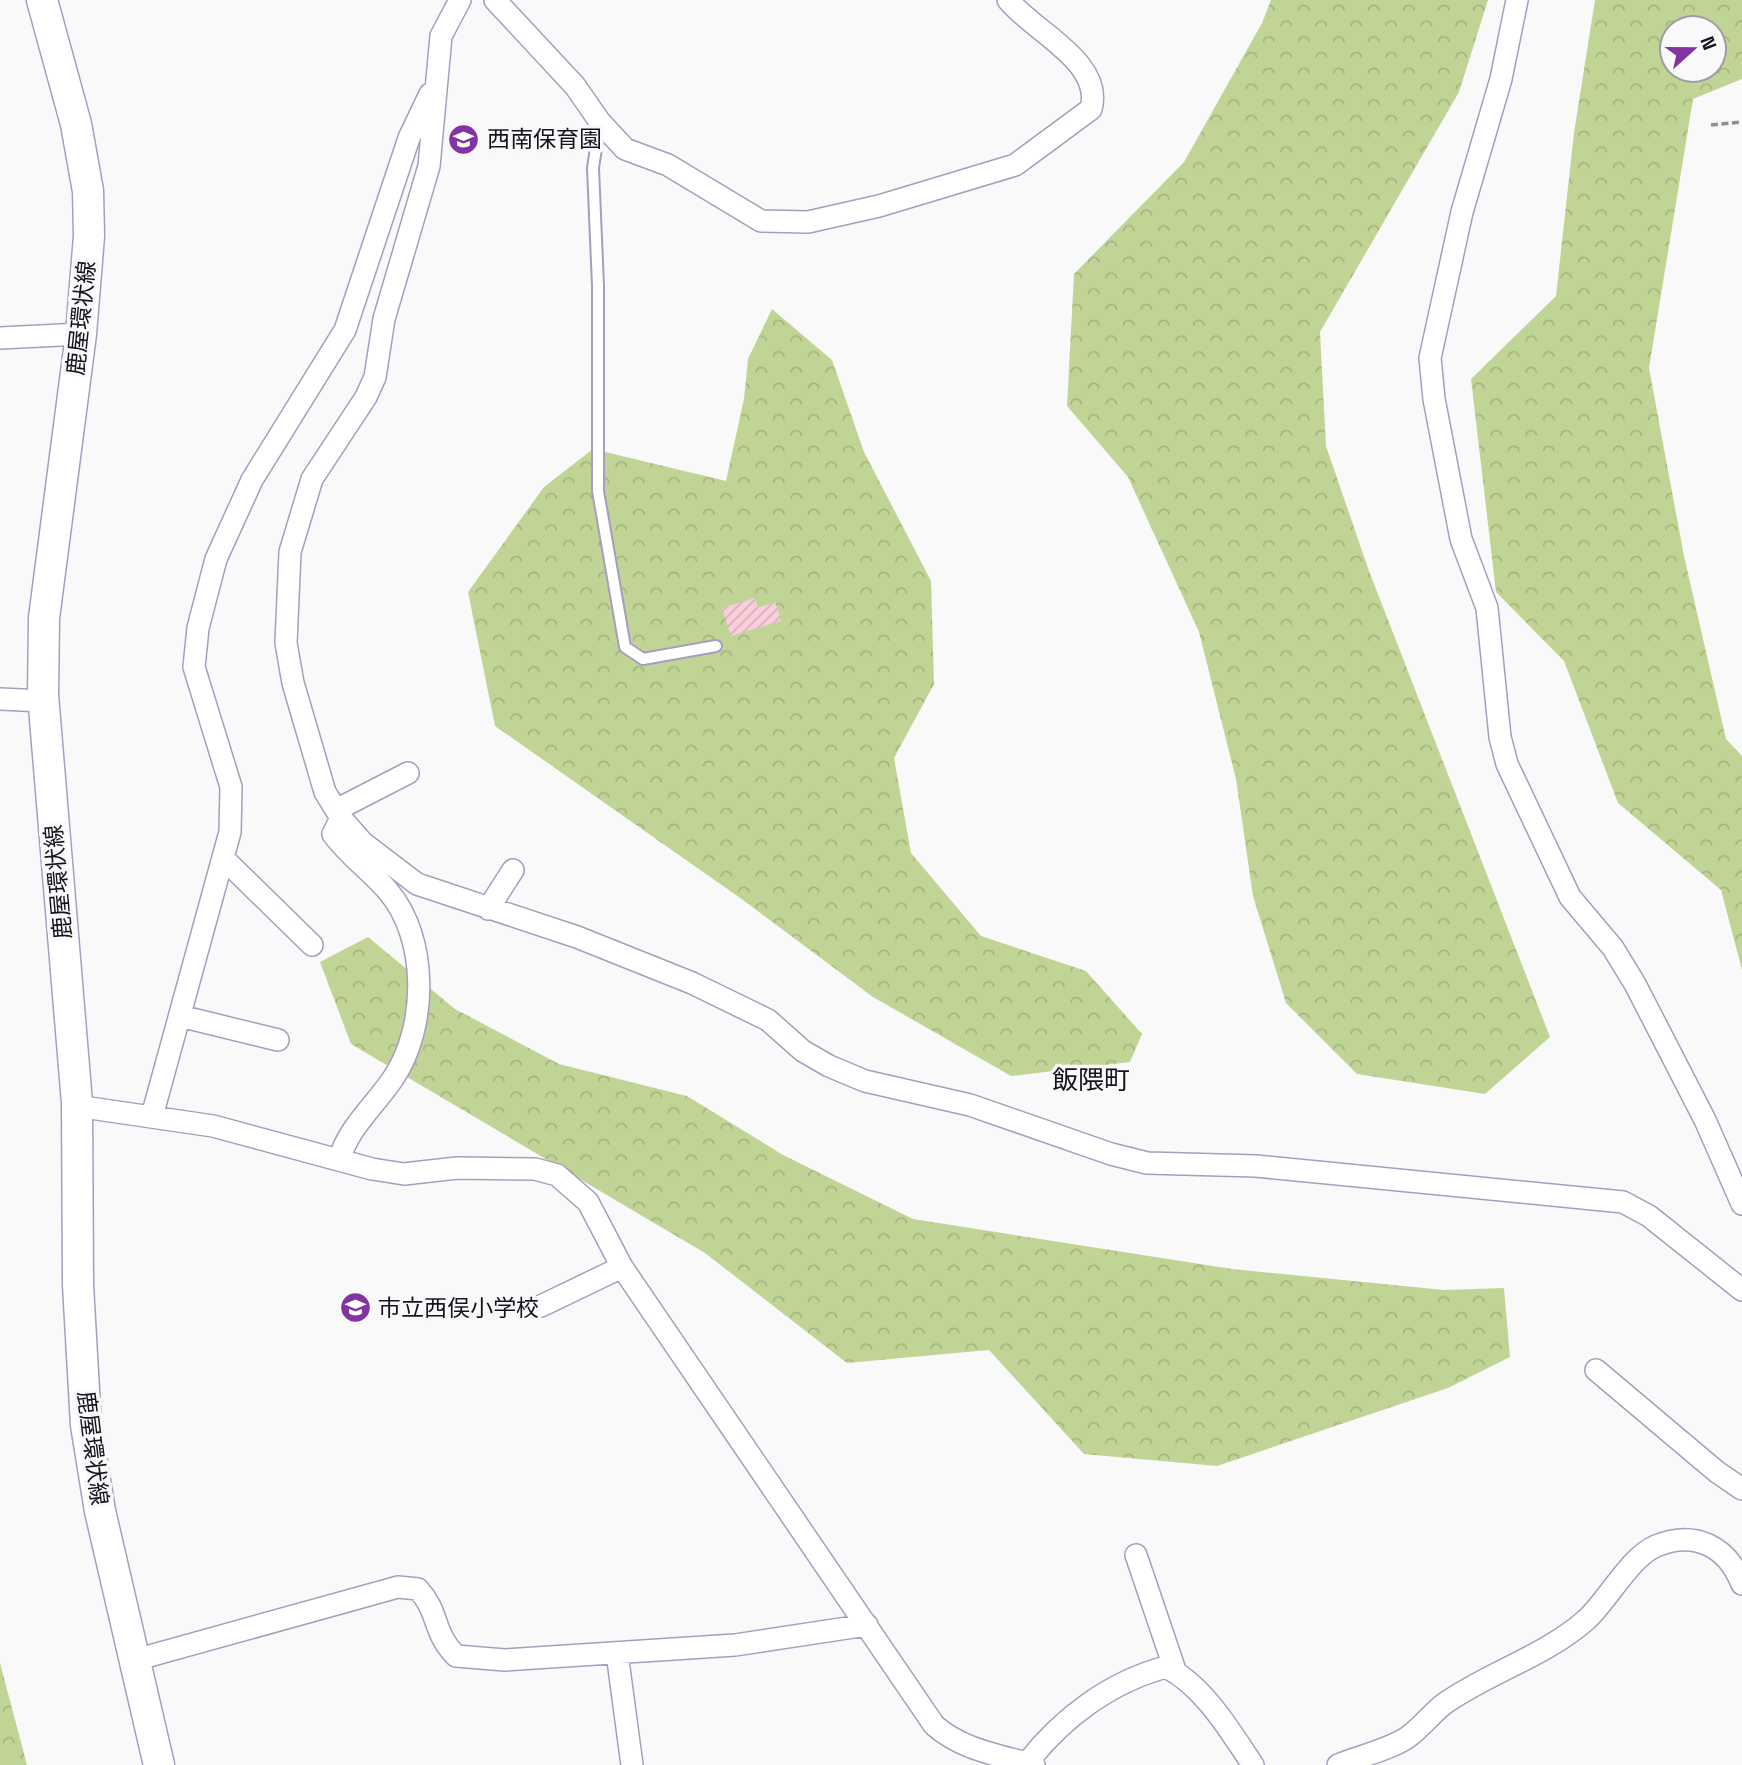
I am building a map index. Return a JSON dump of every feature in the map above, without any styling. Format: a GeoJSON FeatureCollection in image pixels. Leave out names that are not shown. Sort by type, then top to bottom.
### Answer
{"type":"FeatureCollection","features":[{"type":"Feature","properties":{"kind":"main road","name":"鹿屋環状線"},"geometry":{"type":"LineString","coordinates":[[42,0],[76,124],[88,191],[89,236],[81,334],[44,618],[43,701],[77,1103],[78,1285],[86,1425],[100,1511],[159,1765]]}},
{"type":"Feature","properties":{"kind":"street"},"geometry":{"type":"LineString","coordinates":[[460,0],[441,36],[429,166],[384,319],[375,377],[366,397],[312,479],[290,552],[286,643],[293,683],[326,792],[338,814],[362,842],[416,884],[577,937],[692,984],[768,1020],[803,1051],[829,1066],[865,1081],[970,1105],[1111,1154],[1147,1163],[1256,1166],[1623,1202],[1649,1216],[1742,1290]]}},
{"type":"Feature","properties":{"kind":"street"},"geometry":{"type":"LineString","coordinates":[[495,0],[575,86],[600,122],[625,149],[668,165],[761,221],[783,223],[808,222],[879,206],[1015,165],[1091,109],[1094,96],[1085,68],[1022,17],[1008,0]]}},
{"type":"Feature","properties":{"kind":"street"},"geometry":{"type":"LineString","coordinates":[[1517,0],[1501,79],[1462,212],[1430,358],[1434,399],[1461,539],[1487,608],[1500,737],[1507,764],[1570,897],[1613,948],[1635,984],[1705,1120],[1742,1204]]}},
{"type":"Feature","properties":{"kind":"street"},"geometry":{"type":"LineString","coordinates":[[152,1116],[230,832],[231,787],[194,667],[198,628],[216,559],[252,480],[345,330],[409,138],[437,79]]}},
{"type":"Feature","properties":{"kind":"street"},"geometry":{"type":"LineString","coordinates":[[0,338],[81,334]]}},
{"type":"Feature","properties":{"kind":"street"},"geometry":{"type":"LineString","coordinates":[[0,699],[43,701]]}},
{"type":"Feature","properties":{"kind":"street"},"geometry":{"type":"LineString","coordinates":[[339,1160],[345,1139],[393,1079],[410,1051],[418,1021],[418,972],[401,913],[389,892],[333,834],[338,814],[408,773]]}},
{"type":"Feature","properties":{"kind":"street"},"geometry":{"type":"LineString","coordinates":[[223,858],[312,945]]}},
{"type":"Feature","properties":{"kind":"street"},"geometry":{"type":"LineString","coordinates":[[488,909],[513,870]]}},
{"type":"Feature","properties":{"kind":"street"},"geometry":{"type":"LineString","coordinates":[[180,1016],[278,1040]]}},
{"type":"Feature","properties":{"kind":"street"},"geometry":{"type":"LineString","coordinates":[[77,1103],[90,1108],[213,1126],[339,1160],[404,1174],[457,1168],[536,1169],[557,1175],[588,1202],[622,1267],[934,1725],[949,1738],[978,1750],[1030,1764],[1050,1734],[1082,1707],[1148,1672],[1166,1667],[1184,1676],[1227,1727],[1253,1765]]}},
{"type":"Feature","properties":{"kind":"street"},"geometry":{"type":"LineString","coordinates":[[541,1306],[622,1267]]}},
{"type":"Feature","properties":{"kind":"street"},"geometry":{"type":"LineString","coordinates":[[1596,1370],[1717,1472],[1742,1489]]}},
{"type":"Feature","properties":{"kind":"street"},"geometry":{"type":"LineString","coordinates":[[1338,1765],[1407,1738],[1444,1704],[1544,1650],[1586,1619],[1640,1558],[1656,1546],[1695,1540],[1712,1545],[1729,1558],[1742,1584]]}},
{"type":"Feature","properties":{"kind":"street"},"geometry":{"type":"LineString","coordinates":[[1136,1555],[1176,1672]]}},
{"type":"Feature","properties":{"kind":"street"},"geometry":{"type":"LineString","coordinates":[[135,1660],[398,1587],[418,1589],[430,1602],[441,1641],[456,1656],[505,1660],[735,1646],[867,1625]]}},
{"type":"Feature","properties":{"kind":"street"},"geometry":{"type":"LineString","coordinates":[[617,1653],[632,1765]]}},
{"type":"Feature","properties":{"kind":"lane"},"geometry":{"type":"LineString","coordinates":[[600,122],[593,168],[598,286],[598,491],[625,647],[643,659],[716,646]]}},
{"type":"Feature","properties":{"kind":"path"},"geometry":{"type":"LineString","coordinates":[[1712,125],[1742,122]]}},
{"type":"Feature","properties":{"kind":"green space"},"geometry":{"type":"Polygon","coordinates":[[[1271,0],[1488,0],[1459,92],[1320,332],[1326,446],[1369,571],[1550,1037],[1485,1094],[1357,1074],[1286,1003],[1253,896],[1236,779],[1199,632],[1128,477],[1067,406],[1074,274],[1184,162],[1262,23],[1271,0]]]}},
{"type":"Feature","properties":{"kind":"green space"},"geometry":{"type":"Polygon","coordinates":[[[1595,0],[1742,0],[1742,79],[1693,99],[1649,368],[1684,556],[1726,739],[1742,756],[1742,970],[1721,890],[1618,803],[1564,661],[1496,592],[1471,379],[1556,296],[1574,133],[1595,0]]]}},
{"type":"Feature","properties":{"kind":"green space"},"geometry":{"type":"Polygon","coordinates":[[[772,309],[832,360],[864,452],[931,581],[934,684],[894,758],[911,853],[981,936],[1086,971],[1142,1034],[1130,1062],[1011,1076],[873,997],[743,900],[495,726],[468,592],[544,487],[593,449],[726,481],[744,399],[748,359],[772,309]]]}},
{"type":"Feature","properties":{"kind":"green space"},"geometry":{"type":"Polygon","coordinates":[[[368,937],[455,1009],[559,1064],[687,1096],[783,1155],[913,1219],[1232,1269],[1444,1290],[1504,1288],[1510,1357],[1448,1388],[1217,1466],[1084,1454],[989,1350],[847,1363],[705,1253],[351,1044],[320,962],[368,937]]]}},
{"type":"Feature","properties":{"kind":"green space"},"geometry":{"type":"Polygon","coordinates":[[[0,1663],[27,1765],[0,1765],[0,1663]]]}},
{"type":"Feature","properties":{"kind":"building"},"geometry":{"type":"Polygon","coordinates":[[[755,598],[758,608],[775,602],[781,621],[731,636],[722,608],[755,598]]]}},
{"type":"Feature","properties":{"kind":"place","name":"西南保育園"},"geometry":{"type":"Point","coordinates":[464,139]}},
{"type":"Feature","properties":{"kind":"place","name":"市立西俣小学校"},"geometry":{"type":"Point","coordinates":[355,1308]}},
{"type":"Feature","properties":{"kind":"district","name":"飯隈町"},"geometry":{"type":"Point","coordinates":[1091,1080]}}]}
